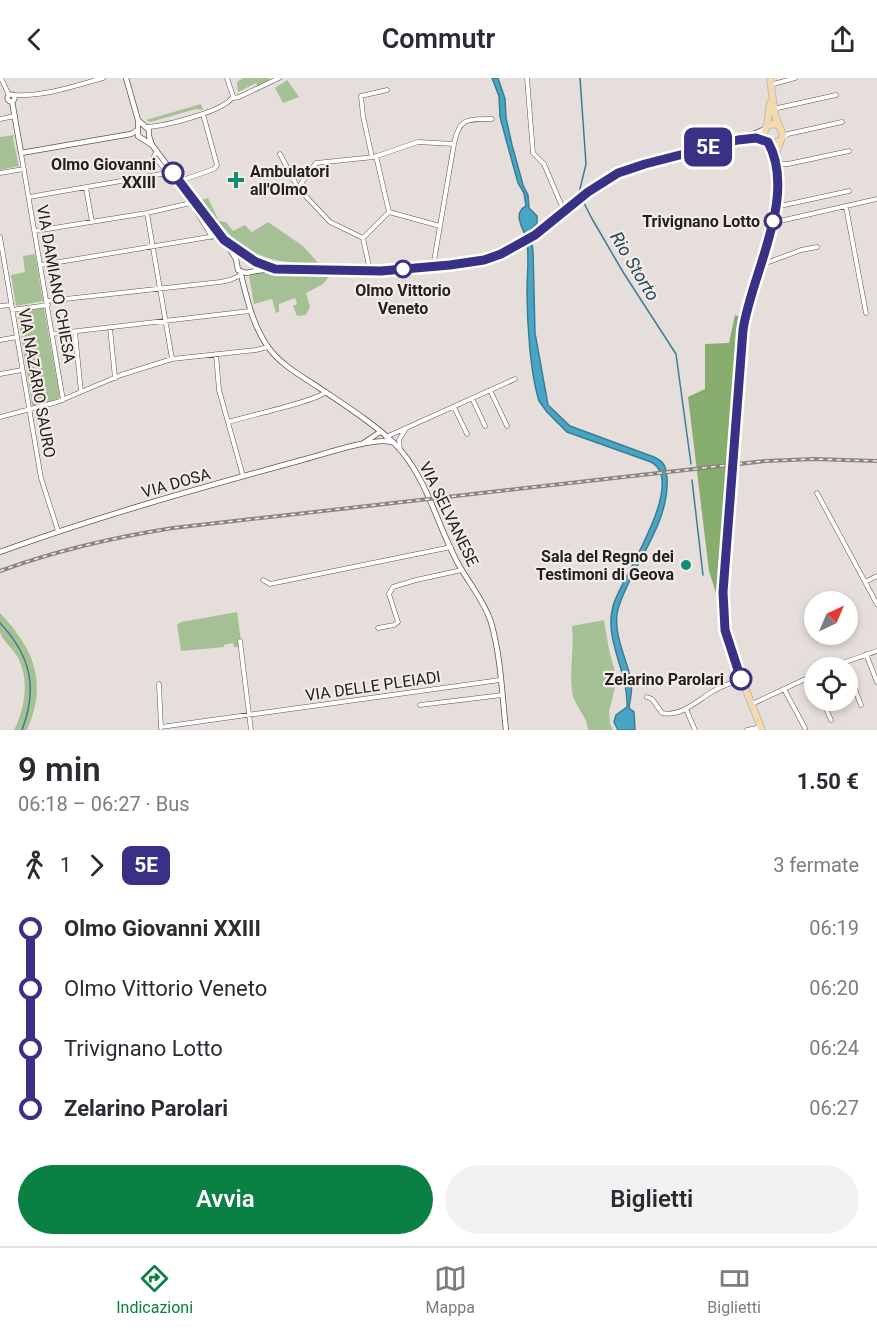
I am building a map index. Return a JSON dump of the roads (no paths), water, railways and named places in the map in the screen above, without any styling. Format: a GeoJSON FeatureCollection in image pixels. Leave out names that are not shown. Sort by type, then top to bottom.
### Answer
{"type":"FeatureCollection","features":[{"type":"Feature","properties":{"kind":"main road"},"geometry":{"type":"LineString","coordinates":[[761,728],[727,641],[723,616],[723,592],[744,322],[776,205],[776,162],[782,134],[772,109],[770,81]]}},
{"type":"Feature","properties":{"kind":"main road"},"geometry":{"type":"LineString","coordinates":[[772,109],[763,133],[776,162]]}},
{"type":"Feature","properties":{"kind":"main road"},"geometry":{"type":"LineString","coordinates":[[766,127],[774,124],[782,134]]}},
{"type":"Feature","properties":{"kind":"main road"},"geometry":{"type":"LineString","coordinates":[[766,141],[772,144],[782,134]]}},
{"type":"Feature","properties":{"kind":"street","name":"VIA DAMIANO CHIESA"},"geometry":{"type":"LineString","coordinates":[[1,78],[15,116],[63,400]]}},
{"type":"Feature","properties":{"kind":"street"},"geometry":{"type":"LineString","coordinates":[[8,98],[64,89],[103,78]]}},
{"type":"Feature","properties":{"kind":"street"},"geometry":{"type":"LineString","coordinates":[[126,78],[145,137],[180,181],[212,237]]}},
{"type":"Feature","properties":{"kind":"street"},"geometry":{"type":"LineString","coordinates":[[227,78],[233,98]]}},
{"type":"Feature","properties":{"kind":"street"},"geometry":{"type":"LineString","coordinates":[[21,153],[131,134],[142,128],[203,114],[279,78]]}},
{"type":"Feature","properties":{"kind":"street"},"geometry":{"type":"LineString","coordinates":[[527,78],[533,153],[544,164],[562,212]]}},
{"type":"Feature","properties":{"kind":"street"},"geometry":{"type":"LineString","coordinates":[[770,81],[795,78]]}},
{"type":"Feature","properties":{"kind":"street"},"geometry":{"type":"LineString","coordinates":[[387,90],[361,96],[363,116],[389,212]]}},
{"type":"Feature","properties":{"kind":"street"},"geometry":{"type":"LineString","coordinates":[[772,109],[836,95]]}},
{"type":"Feature","properties":{"kind":"street"},"geometry":{"type":"LineString","coordinates":[[180,181],[216,167],[203,114]]}},
{"type":"Feature","properties":{"kind":"street"},"geometry":{"type":"LineString","coordinates":[[0,119],[15,116]]}},
{"type":"Feature","properties":{"kind":"street"},"geometry":{"type":"LineString","coordinates":[[433,267],[456,133],[462,123],[477,119],[492,119]]}},
{"type":"Feature","properties":{"kind":"street"},"geometry":{"type":"LineString","coordinates":[[782,134],[842,122]]}},
{"type":"Feature","properties":{"kind":"street"},"geometry":{"type":"LineString","coordinates":[[145,137],[157,126]]}},
{"type":"Feature","properties":{"kind":"street"},"geometry":{"type":"LineString","coordinates":[[738,140],[766,127]]}},
{"type":"Feature","properties":{"kind":"street"},"geometry":{"type":"LineString","coordinates":[[142,128],[145,137]]}},
{"type":"Feature","properties":{"kind":"street"},"geometry":{"type":"LineString","coordinates":[[131,134],[145,137]]}},
{"type":"Feature","properties":{"kind":"street"},"geometry":{"type":"LineString","coordinates":[[0,306],[12,307],[220,282],[230,280],[240,273],[275,269],[370,271],[433,267],[484,260],[523,242],[588,192],[628,169],[738,140],[756,138],[766,141]]}},
{"type":"Feature","properties":{"kind":"street"},"geometry":{"type":"LineString","coordinates":[[298,188],[316,163],[374,157],[418,142],[454,144]]}},
{"type":"Feature","properties":{"kind":"street"},"geometry":{"type":"LineString","coordinates":[[157,151],[154,156],[222,237],[237,262],[240,273]]}},
{"type":"Feature","properties":{"kind":"street"},"geometry":{"type":"LineString","coordinates":[[776,162],[788,164],[849,151]]}},
{"type":"Feature","properties":{"kind":"street"},"geometry":{"type":"LineString","coordinates":[[280,154],[298,188],[330,222],[363,238]]}},
{"type":"Feature","properties":{"kind":"street"},"geometry":{"type":"LineString","coordinates":[[0,173],[24,169]]}},
{"type":"Feature","properties":{"kind":"street"},"geometry":{"type":"LineString","coordinates":[[29,197],[167,173]]}},
{"type":"Feature","properties":{"kind":"street"},"geometry":{"type":"LineString","coordinates":[[87,188],[92,222]]}},
{"type":"Feature","properties":{"kind":"street"},"geometry":{"type":"LineString","coordinates":[[776,205],[849,191]]}},
{"type":"Feature","properties":{"kind":"street"},"geometry":{"type":"LineString","coordinates":[[773,220],[780,221],[877,199]]}},
{"type":"Feature","properties":{"kind":"street"},"geometry":{"type":"LineString","coordinates":[[35,231],[147,213],[193,203]]}},
{"type":"Feature","properties":{"kind":"street"},"geometry":{"type":"LineString","coordinates":[[846,207],[866,313]]}},
{"type":"Feature","properties":{"kind":"street"},"geometry":{"type":"LineString","coordinates":[[389,212],[440,226]]}},
{"type":"Feature","properties":{"kind":"street"},"geometry":{"type":"LineString","coordinates":[[363,238],[389,212]]}},
{"type":"Feature","properties":{"kind":"street"},"geometry":{"type":"LineString","coordinates":[[147,213],[172,359]]}},
{"type":"Feature","properties":{"kind":"street","name":"VIA NAZARIO SAURO"},"geometry":{"type":"LineString","coordinates":[[0,237],[41,478],[58,531]]}},
{"type":"Feature","properties":{"kind":"street"},"geometry":{"type":"LineString","coordinates":[[41,266],[222,237],[244,255],[275,269]]}},
{"type":"Feature","properties":{"kind":"street"},"geometry":{"type":"LineString","coordinates":[[363,238],[370,271]]}},
{"type":"Feature","properties":{"kind":"street"},"geometry":{"type":"LineString","coordinates":[[762,260],[771,261],[817,247]]}},
{"type":"Feature","properties":{"kind":"street"},"geometry":{"type":"LineString","coordinates":[[237,262],[244,255]]}},
{"type":"Feature","properties":{"kind":"street"},"geometry":{"type":"LineString","coordinates":[[250,272],[254,261]]}},
{"type":"Feature","properties":{"kind":"street"},"geometry":{"type":"LineString","coordinates":[[0,273],[6,272]]}},
{"type":"Feature","properties":{"kind":"street","name":"VIA SELVANESE"},"geometry":{"type":"LineString","coordinates":[[248,302],[246,279],[250,272]]}},
{"type":"Feature","properties":{"kind":"street","name":"VIA SELVANESE"},"geometry":{"type":"LineString","coordinates":[[240,273],[250,311],[270,349],[284,364],[326,392],[393,443],[409,462],[423,486],[462,570],[479,596],[490,621],[498,654],[506,730]]}},
{"type":"Feature","properties":{"kind":"street"},"geometry":{"type":"LineString","coordinates":[[52,334],[250,311]]}},
{"type":"Feature","properties":{"kind":"street"},"geometry":{"type":"LineString","coordinates":[[110,328],[116,378]]}},
{"type":"Feature","properties":{"kind":"street"},"geometry":{"type":"LineString","coordinates":[[75,332],[81,392]]}},
{"type":"Feature","properties":{"kind":"street"},"geometry":{"type":"LineString","coordinates":[[0,340],[17,337]]}},
{"type":"Feature","properties":{"kind":"street"},"geometry":{"type":"LineString","coordinates":[[256,350],[262,344],[263,339]]}},
{"type":"Feature","properties":{"kind":"street"},"geometry":{"type":"LineString","coordinates":[[0,417],[63,400],[116,378],[172,359],[270,349]]}},
{"type":"Feature","properties":{"kind":"street"},"geometry":{"type":"LineString","coordinates":[[216,354],[219,390],[243,476]]}},
{"type":"Feature","properties":{"kind":"street"},"geometry":{"type":"LineString","coordinates":[[0,374],[22,370]]}},
{"type":"Feature","properties":{"kind":"street"},"geometry":{"type":"LineString","coordinates":[[386,437],[515,379]]}},
{"type":"Feature","properties":{"kind":"street"},"geometry":{"type":"LineString","coordinates":[[489,390],[507,426]]}},
{"type":"Feature","properties":{"kind":"street"},"geometry":{"type":"LineString","coordinates":[[228,422],[314,398],[326,392]]}},
{"type":"Feature","properties":{"kind":"street"},"geometry":{"type":"LineString","coordinates":[[472,398],[485,426]]}},
{"type":"Feature","properties":{"kind":"street"},"geometry":{"type":"LineString","coordinates":[[454,407],[467,434]]}},
{"type":"Feature","properties":{"kind":"street"},"geometry":{"type":"LineString","coordinates":[[369,438],[370,424]]}},
{"type":"Feature","properties":{"kind":"street"},"geometry":{"type":"LineString","coordinates":[[400,450],[399,440],[405,430]]}},
{"type":"Feature","properties":{"kind":"street"},"geometry":{"type":"LineString","coordinates":[[362,444],[380,432]]}},
{"type":"Feature","properties":{"kind":"street"},"geometry":{"type":"LineString","coordinates":[[373,443],[380,432]]}},
{"type":"Feature","properties":{"kind":"street","name":"VIA DOSA"},"geometry":{"type":"LineString","coordinates":[[0,552],[107,515],[243,476],[362,444],[384,440],[393,443]]}},
{"type":"Feature","properties":{"kind":"street"},"geometry":{"type":"LineString","coordinates":[[816,493],[877,604]]}},
{"type":"Feature","properties":{"kind":"street"},"geometry":{"type":"LineString","coordinates":[[263,580],[270,584],[451,547]]}},
{"type":"Feature","properties":{"kind":"street"},"geometry":{"type":"LineString","coordinates":[[378,628],[398,622],[389,594],[393,587],[462,570]]}},
{"type":"Feature","properties":{"kind":"street"},"geometry":{"type":"LineString","coordinates":[[865,582],[877,576]]}},
{"type":"Feature","properties":{"kind":"street"},"geometry":{"type":"LineString","coordinates":[[240,641],[251,730]]}},
{"type":"Feature","properties":{"kind":"street"},"geometry":{"type":"LineString","coordinates":[[856,657],[877,651]]}},
{"type":"Feature","properties":{"kind":"street"},"geometry":{"type":"LineString","coordinates":[[866,654],[877,682]]}},
{"type":"Feature","properties":{"kind":"street"},"geometry":{"type":"LineString","coordinates":[[647,697],[652,699],[665,714],[686,709],[712,691],[741,679]]}},
{"type":"Feature","properties":{"kind":"street","name":"VIA DELLE PLEIADI"},"geometry":{"type":"LineString","coordinates":[[159,684],[161,729],[500,680]]}},
{"type":"Feature","properties":{"kind":"street"},"geometry":{"type":"LineString","coordinates":[[752,704],[804,680]]}},
{"type":"Feature","properties":{"kind":"street"},"geometry":{"type":"LineString","coordinates":[[783,689],[805,729]]}},
{"type":"Feature","properties":{"kind":"street"},"geometry":{"type":"LineString","coordinates":[[420,705],[502,695]]}},
{"type":"Feature","properties":{"kind":"street"},"geometry":{"type":"LineString","coordinates":[[858,697],[861,705]]}},
{"type":"Feature","properties":{"kind":"street"},"geometry":{"type":"LineString","coordinates":[[686,709],[695,730]]}},
{"type":"Feature","properties":{"kind":"street"},"geometry":{"type":"LineString","coordinates":[[827,711],[831,720]]}},
{"type":"Feature","properties":{"kind":"street"},"geometry":{"type":"LineString","coordinates":[[747,730],[761,728]]}},
{"type":"Feature","properties":{"kind":"water"},"geometry":{"type":"Polygon","coordinates":[[[492,78],[498,78],[505,99],[506,118],[523,185],[528,195],[529,208],[537,216],[537,223],[530,231],[533,251],[535,333],[548,405],[570,426],[654,457],[663,463],[666,471],[667,492],[660,518],[624,592],[617,614],[617,631],[631,681],[629,708],[634,712],[635,730],[618,730],[614,722],[616,715],[627,707],[627,694],[613,642],[611,616],[614,603],[650,530],[658,508],[662,488],[660,472],[651,462],[567,432],[539,401],[533,376],[528,331],[527,244],[519,217],[526,206],[500,117],[499,96],[492,78]]]}},
{"type":"Feature","properties":{"kind":"waterway","name":"Rio Storto"},"geometry":{"type":"LineString","coordinates":[[580,78],[586,164],[579,193],[623,272],[676,354],[691,464]]}},
{"type":"Feature","properties":{"kind":"waterway","name":"Rio Storto"},"geometry":{"type":"LineString","coordinates":[[692,480],[703,575]]}},
{"type":"Feature","properties":{"kind":"waterway"},"geometry":{"type":"LineString","coordinates":[[0,623],[19,648],[29,673],[30,700],[22,730]]}},
{"type":"Feature","properties":{"kind":"railway"},"geometry":{"type":"LineString","coordinates":[[0,571],[85,545],[173,528],[765,461],[814,459],[877,461]]}},
{"type":"Feature","properties":{"kind":"place","name":"Olmo Giovanni XXIII"},"geometry":{"type":"Point","coordinates":[173,173]}},
{"type":"Feature","properties":{"kind":"place","name":"Ambulatori all'Olmo"},"geometry":{"type":"Point","coordinates":[236,180]}},
{"type":"Feature","properties":{"kind":"place","name":"Trivignano Lotto"},"geometry":{"type":"Point","coordinates":[773,221]}},
{"type":"Feature","properties":{"kind":"place","name":"Olmo Vittorio Veneto"},"geometry":{"type":"Point","coordinates":[403,269]}},
{"type":"Feature","properties":{"kind":"place","name":"Sala del Regno dei Testimoni di Geova"},"geometry":{"type":"Point","coordinates":[686,565]}},
{"type":"Feature","properties":{"kind":"place","name":"Zelarino Parolari"},"geometry":{"type":"Point","coordinates":[741,679]}}]}
